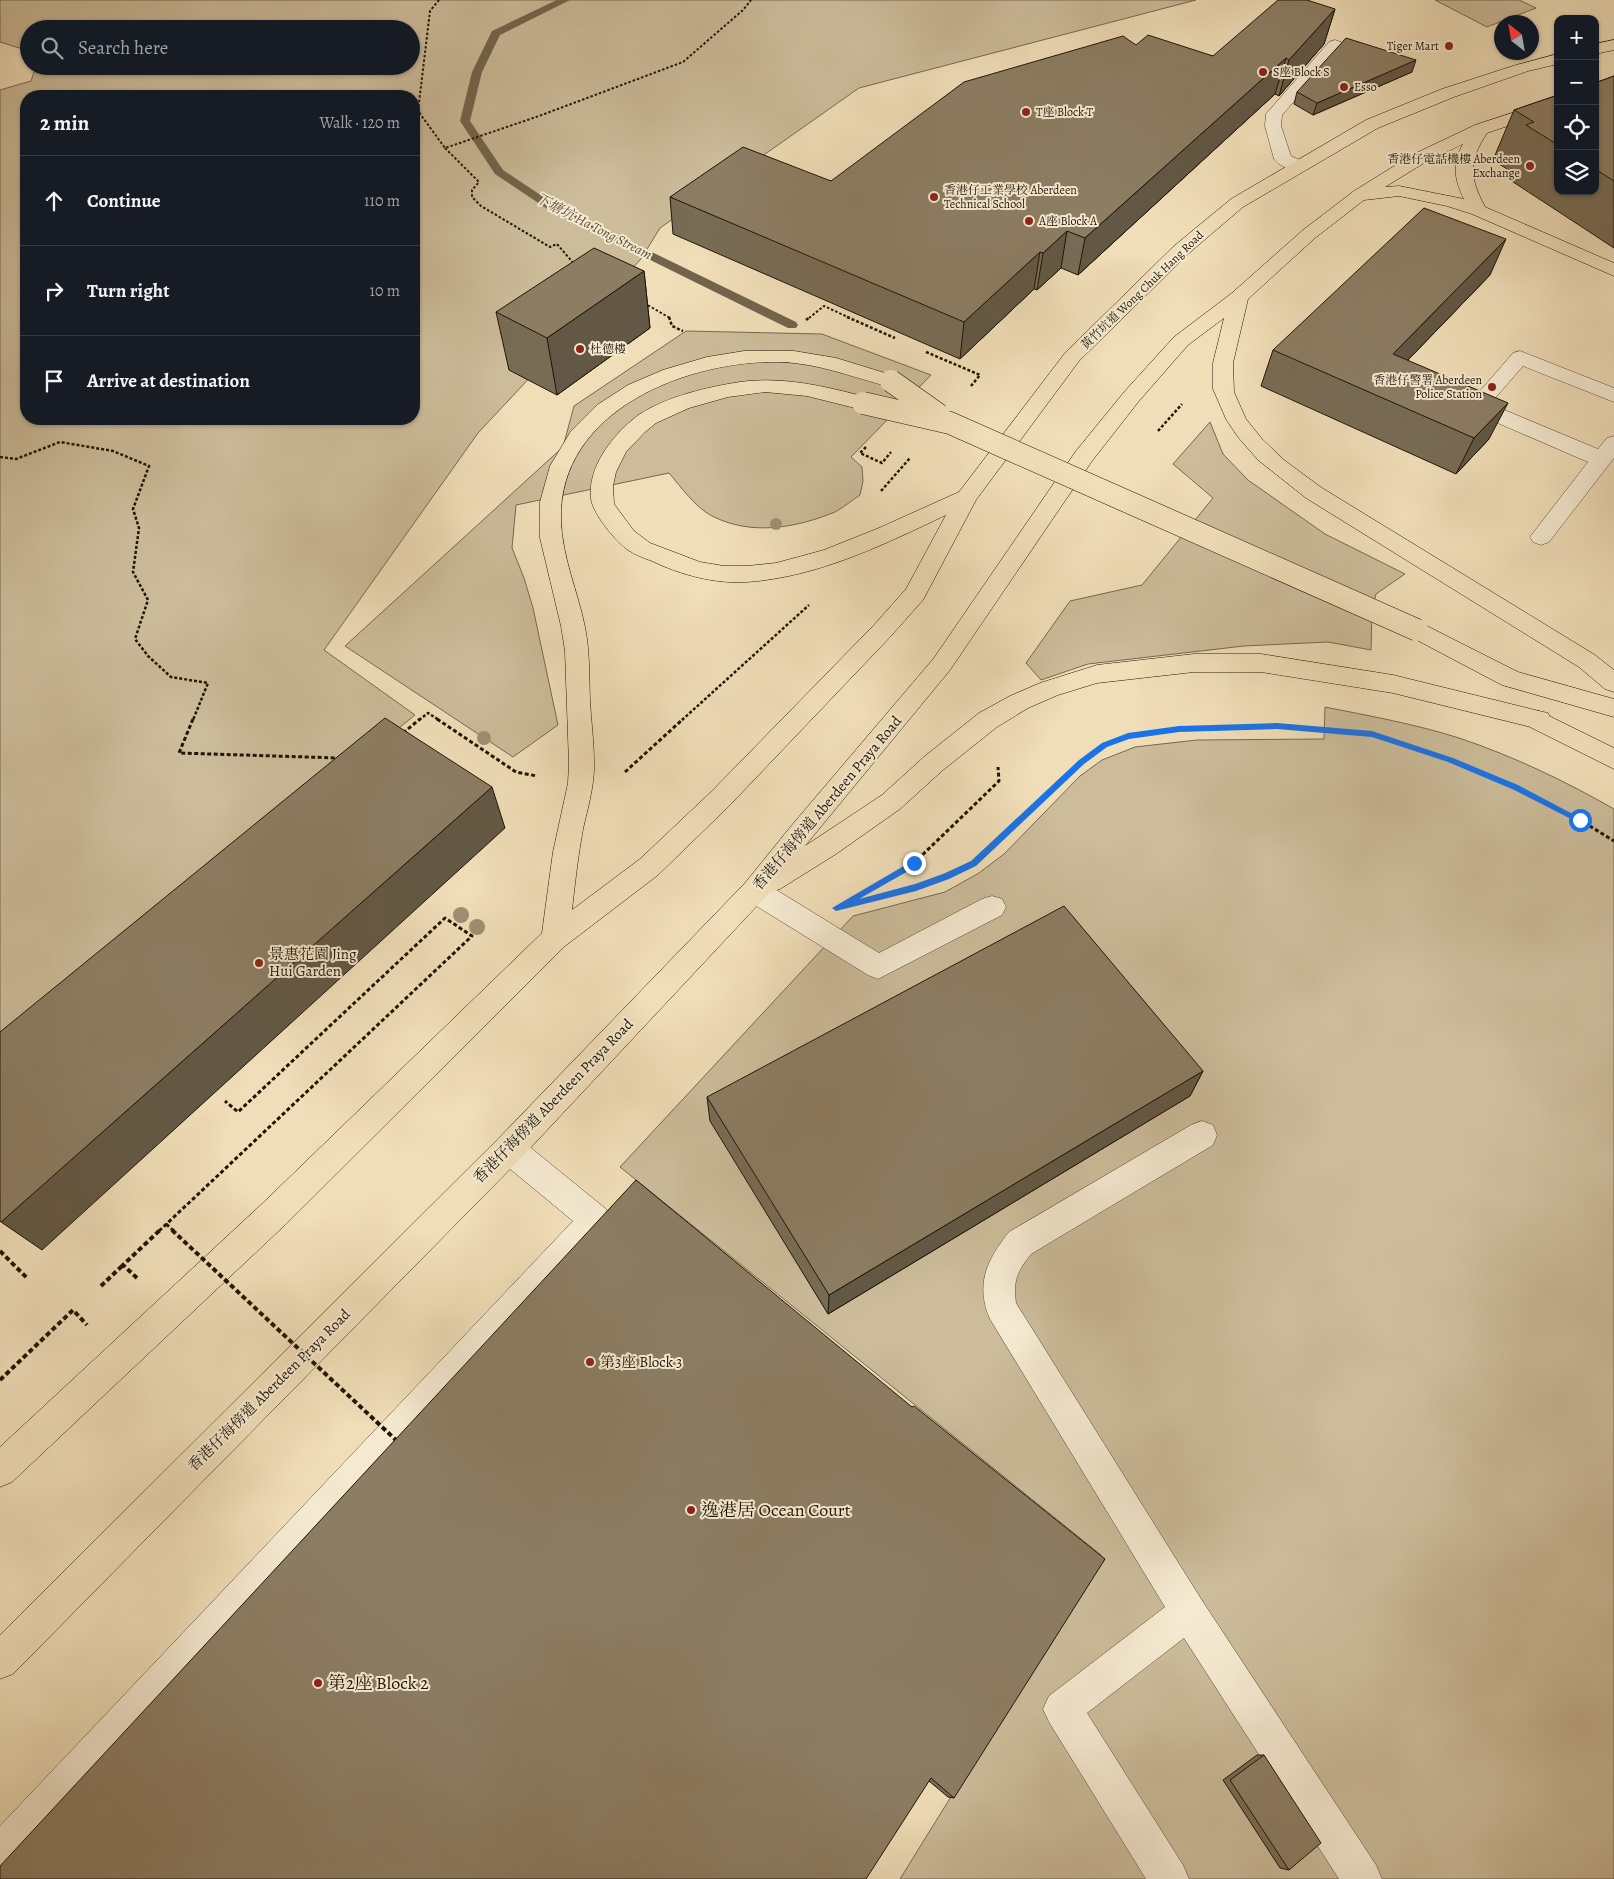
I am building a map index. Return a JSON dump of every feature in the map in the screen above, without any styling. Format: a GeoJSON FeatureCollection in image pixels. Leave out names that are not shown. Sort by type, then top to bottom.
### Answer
{"type":"FeatureCollection","features":[{"type":"Feature","properties":{"kind":"main road"},"geometry":{"type":"LineString","coordinates":[[1599,48],[1614,44]]}},
{"type":"Feature","properties":{"kind":"main road","name":"黃竹坑道 Wong Chuk Hang Road"},"geometry":{"type":"LineString","coordinates":[[967,497],[1072,357],[1181,250],[1237,203],[1372,124],[1448,93],[1522,68],[1554,60]]}},
{"type":"Feature","properties":{"kind":"main road"},"geometry":{"type":"LineString","coordinates":[[1554,104],[1481,129],[1418,159],[1360,195],[1309,234],[1239,297],[1225,353],[1222,384],[1243,432],[1260,452],[1280,470],[1587,661],[1614,683]]}},
{"type":"Feature","properties":{"kind":"main road"},"geometry":{"type":"LineString","coordinates":[[1478,210],[1469,193],[1462,173],[1466,151],[1481,129]]}},
{"type":"Feature","properties":{"kind":"main road"},"geometry":{"type":"LineString","coordinates":[[1360,195],[1399,191],[1451,201],[1478,210],[1614,270]]}},
{"type":"Feature","properties":{"kind":"main road","name":"香港仔海傍道 Aberdeen Praya Road"},"geometry":{"type":"LineString","coordinates":[[0,1662],[509,1149],[755,891],[800,832],[942,664],[1084,456],[1132,396],[1175,348],[1239,297]]}},
{"type":"Feature","properties":{"kind":"main road"},"geometry":{"type":"LineString","coordinates":[[555,938],[568,840],[582,767],[576,645],[569,605],[549,528],[551,500],[559,466],[579,433],[608,406],[646,383],[703,365],[739,358],[779,356],[815,359],[853,368],[891,382],[950,423]]}},
{"type":"Feature","properties":{"kind":"main road"},"geometry":{"type":"LineString","coordinates":[[967,497],[849,550],[817,562],[746,574],[714,572],[676,564],[634,543],[608,513],[602,500],[606,470],[620,446],[635,429],[659,413],[717,394],[765,386],[810,389],[950,423],[1416,630],[1511,678],[1614,708]]}},
{"type":"Feature","properties":{"kind":"main road"},"geometry":{"type":"LineString","coordinates":[[0,1470],[275,1213],[555,938],[649,867],[721,798],[882,632],[915,594],[967,497]]}},
{"type":"Feature","properties":{"kind":"main road"},"geometry":{"type":"LineString","coordinates":[[755,891],[827,846],[891,802],[934,763],[988,720],[1019,702],[1049,689],[1097,674],[1194,663],[1235,662],[1261,663],[1393,684],[1540,720],[1614,758]]}},
{"type":"Feature","properties":{"kind":"main road"},"geometry":{"type":"LineString","coordinates":[[1511,678],[1540,720]]}},
{"type":"Feature","properties":{"kind":"street"},"geometry":{"type":"LineString","coordinates":[[1298,166],[1283,159],[1273,126],[1274,114],[1335,45]]}},
{"type":"Feature","properties":{"kind":"street"},"geometry":{"type":"LineString","coordinates":[[1541,537],[1608,451],[1477,406],[1520,357],[1614,396]]}},
{"type":"Feature","properties":{"kind":"street"},"geometry":{"type":"LineString","coordinates":[[755,891],[878,967],[992,907]]}},
{"type":"Feature","properties":{"kind":"street"},"geometry":{"type":"LineString","coordinates":[[1202,1135],[1020,1243],[1006,1261],[998,1285],[1001,1308],[1188,1612],[1362,1879]]}},
{"type":"Feature","properties":{"kind":"street"},"geometry":{"type":"LineString","coordinates":[[0,1855],[595,1220],[509,1149]]}},
{"type":"Feature","properties":{"kind":"street"},"geometry":{"type":"LineString","coordinates":[[1169,1879],[1062,1709],[1188,1612]]}},
{"type":"Feature","properties":{"kind":"path"},"geometry":{"type":"LineString","coordinates":[[420,94],[430,11],[439,0]]}},
{"type":"Feature","properties":{"kind":"path"},"geometry":{"type":"LineString","coordinates":[[445,148],[683,62],[743,10],[751,0]]}},
{"type":"Feature","properties":{"kind":"path"},"geometry":{"type":"LineString","coordinates":[[420,114],[445,148],[479,182],[472,190],[472,197],[481,206],[550,248],[557,244],[577,267]]}},
{"type":"Feature","properties":{"kind":"path"},"geometry":{"type":"LineString","coordinates":[[644,302],[668,316],[672,326],[687,333]]}},
{"type":"Feature","properties":{"kind":"path"},"geometry":{"type":"LineString","coordinates":[[800,325],[824,306],[895,338]]}},
{"type":"Feature","properties":{"kind":"path"},"geometry":{"type":"LineString","coordinates":[[922,350],[980,375],[968,390]]}},
{"type":"Feature","properties":{"kind":"path"},"geometry":{"type":"LineString","coordinates":[[1155,435],[1193,391],[1208,384],[1222,384]]}},
{"type":"Feature","properties":{"kind":"path"},"geometry":{"type":"LineString","coordinates":[[0,457],[16,458],[60,442],[114,451],[149,466],[133,509],[139,528],[133,572],[148,600],[135,639],[148,656],[171,677],[208,683],[179,753],[339,758]]}},
{"type":"Feature","properties":{"kind":"path"},"geometry":{"type":"LineString","coordinates":[[866,448],[860,453],[882,462],[887,457]]}},
{"type":"Feature","properties":{"kind":"path"},"geometry":{"type":"LineString","coordinates":[[875,498],[912,455]]}},
{"type":"Feature","properties":{"kind":"path"},"geometry":{"type":"LineString","coordinates":[[620,778],[810,604]]}},
{"type":"Feature","properties":{"kind":"path"},"geometry":{"type":"LineString","coordinates":[[398,736],[428,713],[516,772],[539,777]]}},
{"type":"Feature","properties":{"kind":"path"},"geometry":{"type":"LineString","coordinates":[[854,904],[916,888],[974,864],[1082,762],[1104,745],[1128,736],[1179,729],[1277,726],[1372,734],[1451,760],[1515,787],[1580,820],[1614,841]]}},
{"type":"Feature","properties":{"kind":"path"},"geometry":{"type":"LineString","coordinates":[[844,904],[914,863],[998,781],[998,764]]}},
{"type":"Feature","properties":{"kind":"path"},"geometry":{"type":"LineString","coordinates":[[101,1286],[472,936],[445,918],[238,1112],[225,1101]]}},
{"type":"Feature","properties":{"kind":"path"},"geometry":{"type":"LineString","coordinates":[[166,1224],[404,1447]]}},
{"type":"Feature","properties":{"kind":"path"},"geometry":{"type":"LineString","coordinates":[[0,1251],[28,1280]]}},
{"type":"Feature","properties":{"kind":"path"},"geometry":{"type":"LineString","coordinates":[[123,1265],[140,1282]]}},
{"type":"Feature","properties":{"kind":"path"},"geometry":{"type":"LineString","coordinates":[[0,1380],[73,1310],[90,1329]]}},
{"type":"Feature","properties":{"kind":"shaded area"},"geometry":{"type":"Polygon","coordinates":[[[0,0],[1196,0],[859,88],[660,228],[641,259],[478,433],[324,650],[415,715],[0,1052],[0,90],[31,81],[33,75],[420,75],[420,20],[20,20],[20,48],[0,42],[0,0]]]}},
{"type":"Feature","properties":{"kind":"shaded area"},"geometry":{"type":"Polygon","coordinates":[[[1435,0],[1519,0],[1536,8],[1518,15],[1494,15],[1494,24],[1487,27],[1435,0]]]}},
{"type":"Feature","properties":{"kind":"shaded area"},"geometry":{"type":"Polygon","coordinates":[[[686,331],[822,334],[931,375],[851,457],[862,467],[863,481],[860,495],[835,512],[820,518],[774,528],[742,526],[727,522],[712,516],[700,507],[669,473],[516,505],[512,548],[533,608],[558,725],[513,757],[345,646],[563,447],[574,406],[686,331]]]}},
{"type":"Feature","properties":{"kind":"shaded area"},"geometry":{"type":"Polygon","coordinates":[[[1210,422],[1223,454],[1248,480],[1325,534],[1405,574],[1376,594],[1372,610],[1371,650],[1328,642],[1244,646],[1088,664],[1041,680],[1026,663],[1070,601],[1142,585],[1213,498],[1173,464],[1210,422]]]}},
{"type":"Feature","properties":{"kind":"shaded area"},"geometry":{"type":"Polygon","coordinates":[[[1325,707],[1426,729],[1479,745],[1538,770],[1614,809],[1614,1879],[900,1879],[1101,1555],[620,1167],[853,916],[945,892],[979,873],[1004,854],[1080,776],[1102,760],[1135,747],[1197,740],[1324,739],[1325,707]]]}},
{"type":"Feature","properties":{"kind":"building","name":"香港仔工業學校 Aberdeen Technical School"},"geometry":{"type":"Polygon","coordinates":[[[1278,0],[1307,0],[1335,9],[1289,60],[1286,58],[1085,238],[1067,231],[1043,253],[1040,252],[964,322],[670,197],[743,147],[831,181],[964,82],[1123,36],[1136,45],[1148,35],[1213,56],[1278,0]]]}},
{"type":"Feature","properties":{"kind":"building"},"geometry":{"type":"Polygon","coordinates":[[[1346,38],[1416,60],[1317,103],[1297,92],[1346,38]]]}},
{"type":"Feature","properties":{"kind":"building"},"geometry":{"type":"Polygon","coordinates":[[[1614,76],[1614,181],[1599,172],[1599,82],[1614,76]]]}},
{"type":"Feature","properties":{"kind":"building"},"geometry":{"type":"Polygon","coordinates":[[[1554,96],[1554,142],[1526,125],[1534,122],[1514,110],[1554,96]]]}},
{"type":"Feature","properties":{"kind":"building"},"geometry":{"type":"Polygon","coordinates":[[[1424,208],[1506,239],[1393,354],[1508,403],[1474,438],[1273,350],[1424,208]]]}},
{"type":"Feature","properties":{"kind":"building"},"geometry":{"type":"Polygon","coordinates":[[[594,248],[644,271],[547,338],[496,312],[594,248]]]}},
{"type":"Feature","properties":{"kind":"building","name":"景惠花園 Jing Hui Garden"},"geometry":{"type":"Polygon","coordinates":[[[385,718],[492,787],[1,1222],[0,1032],[385,718]]]}},
{"type":"Feature","properties":{"kind":"building"},"geometry":{"type":"Polygon","coordinates":[[[1064,906],[1203,1071],[829,1295],[707,1097],[1064,906]]]}},
{"type":"Feature","properties":{"kind":"building","name":"逸港居 Ocean Court"},"geometry":{"type":"Polygon","coordinates":[[[636,1180],[912,1407],[914,1406],[1105,1559],[954,1798],[931,1778],[866,1879],[0,1879],[0,1866],[636,1180]]]}},
{"type":"Feature","properties":{"kind":"building"},"geometry":{"type":"Polygon","coordinates":[[[1264,1755],[1321,1843],[1289,1870],[1230,1780],[1264,1755]]]}},
{"type":"Feature","properties":{"kind":"waterway","name":"下塘坑 Ha Tong Stream"},"geometry":{"type":"LineString","coordinates":[[565,0],[496,33],[477,72],[465,121],[499,172],[553,208],[792,325]]}},
{"type":"Feature","properties":{"kind":"place","name":"Tiger Mart"},"geometry":{"type":"Point","coordinates":[1449,46]}},
{"type":"Feature","properties":{"kind":"place","name":"S座 Block S"},"geometry":{"type":"Point","coordinates":[1263,72]}},
{"type":"Feature","properties":{"kind":"place","name":"Esso"},"geometry":{"type":"Point","coordinates":[1344,87]}},
{"type":"Feature","properties":{"kind":"place","name":"T座 Block T"},"geometry":{"type":"Point","coordinates":[1026,112]}},
{"type":"Feature","properties":{"kind":"place","name":"香港仔電話機樓 Aberdeen Exchange"},"geometry":{"type":"Point","coordinates":[1530,166]}},
{"type":"Feature","properties":{"kind":"place","name":"香港仔工業學校 Aberdeen Technical School"},"geometry":{"type":"Point","coordinates":[934,197]}},
{"type":"Feature","properties":{"kind":"place","name":"A座 Block A"},"geometry":{"type":"Point","coordinates":[1029,221]}},
{"type":"Feature","properties":{"kind":"place","name":"杜德樓"},"geometry":{"type":"Point","coordinates":[580,349]}},
{"type":"Feature","properties":{"kind":"place","name":"香港仔警署 Aberdeen Police Station"},"geometry":{"type":"Point","coordinates":[1492,387]}},
{"type":"Feature","properties":{"kind":"place","name":"景惠花園 Jing Hui Garden"},"geometry":{"type":"Point","coordinates":[259,963]}},
{"type":"Feature","properties":{"kind":"place","name":"第3座 Block 3"},"geometry":{"type":"Point","coordinates":[590,1362]}},
{"type":"Feature","properties":{"kind":"place","name":"逸港居 Ocean Court"},"geometry":{"type":"Point","coordinates":[691,1510]}},
{"type":"Feature","properties":{"kind":"place","name":"第2座 Block 2"},"geometry":{"type":"Point","coordinates":[318,1683]}},
{"type":"Feature","properties":{"kind":"route"},"geometry":{"type":"LineString","coordinates":[[914,863],[836,908],[916,888],[974,864],[1082,762],[1104,745],[1128,736],[1179,729],[1277,726],[1372,734],[1451,760],[1515,787],[1580,820]]}}]}
